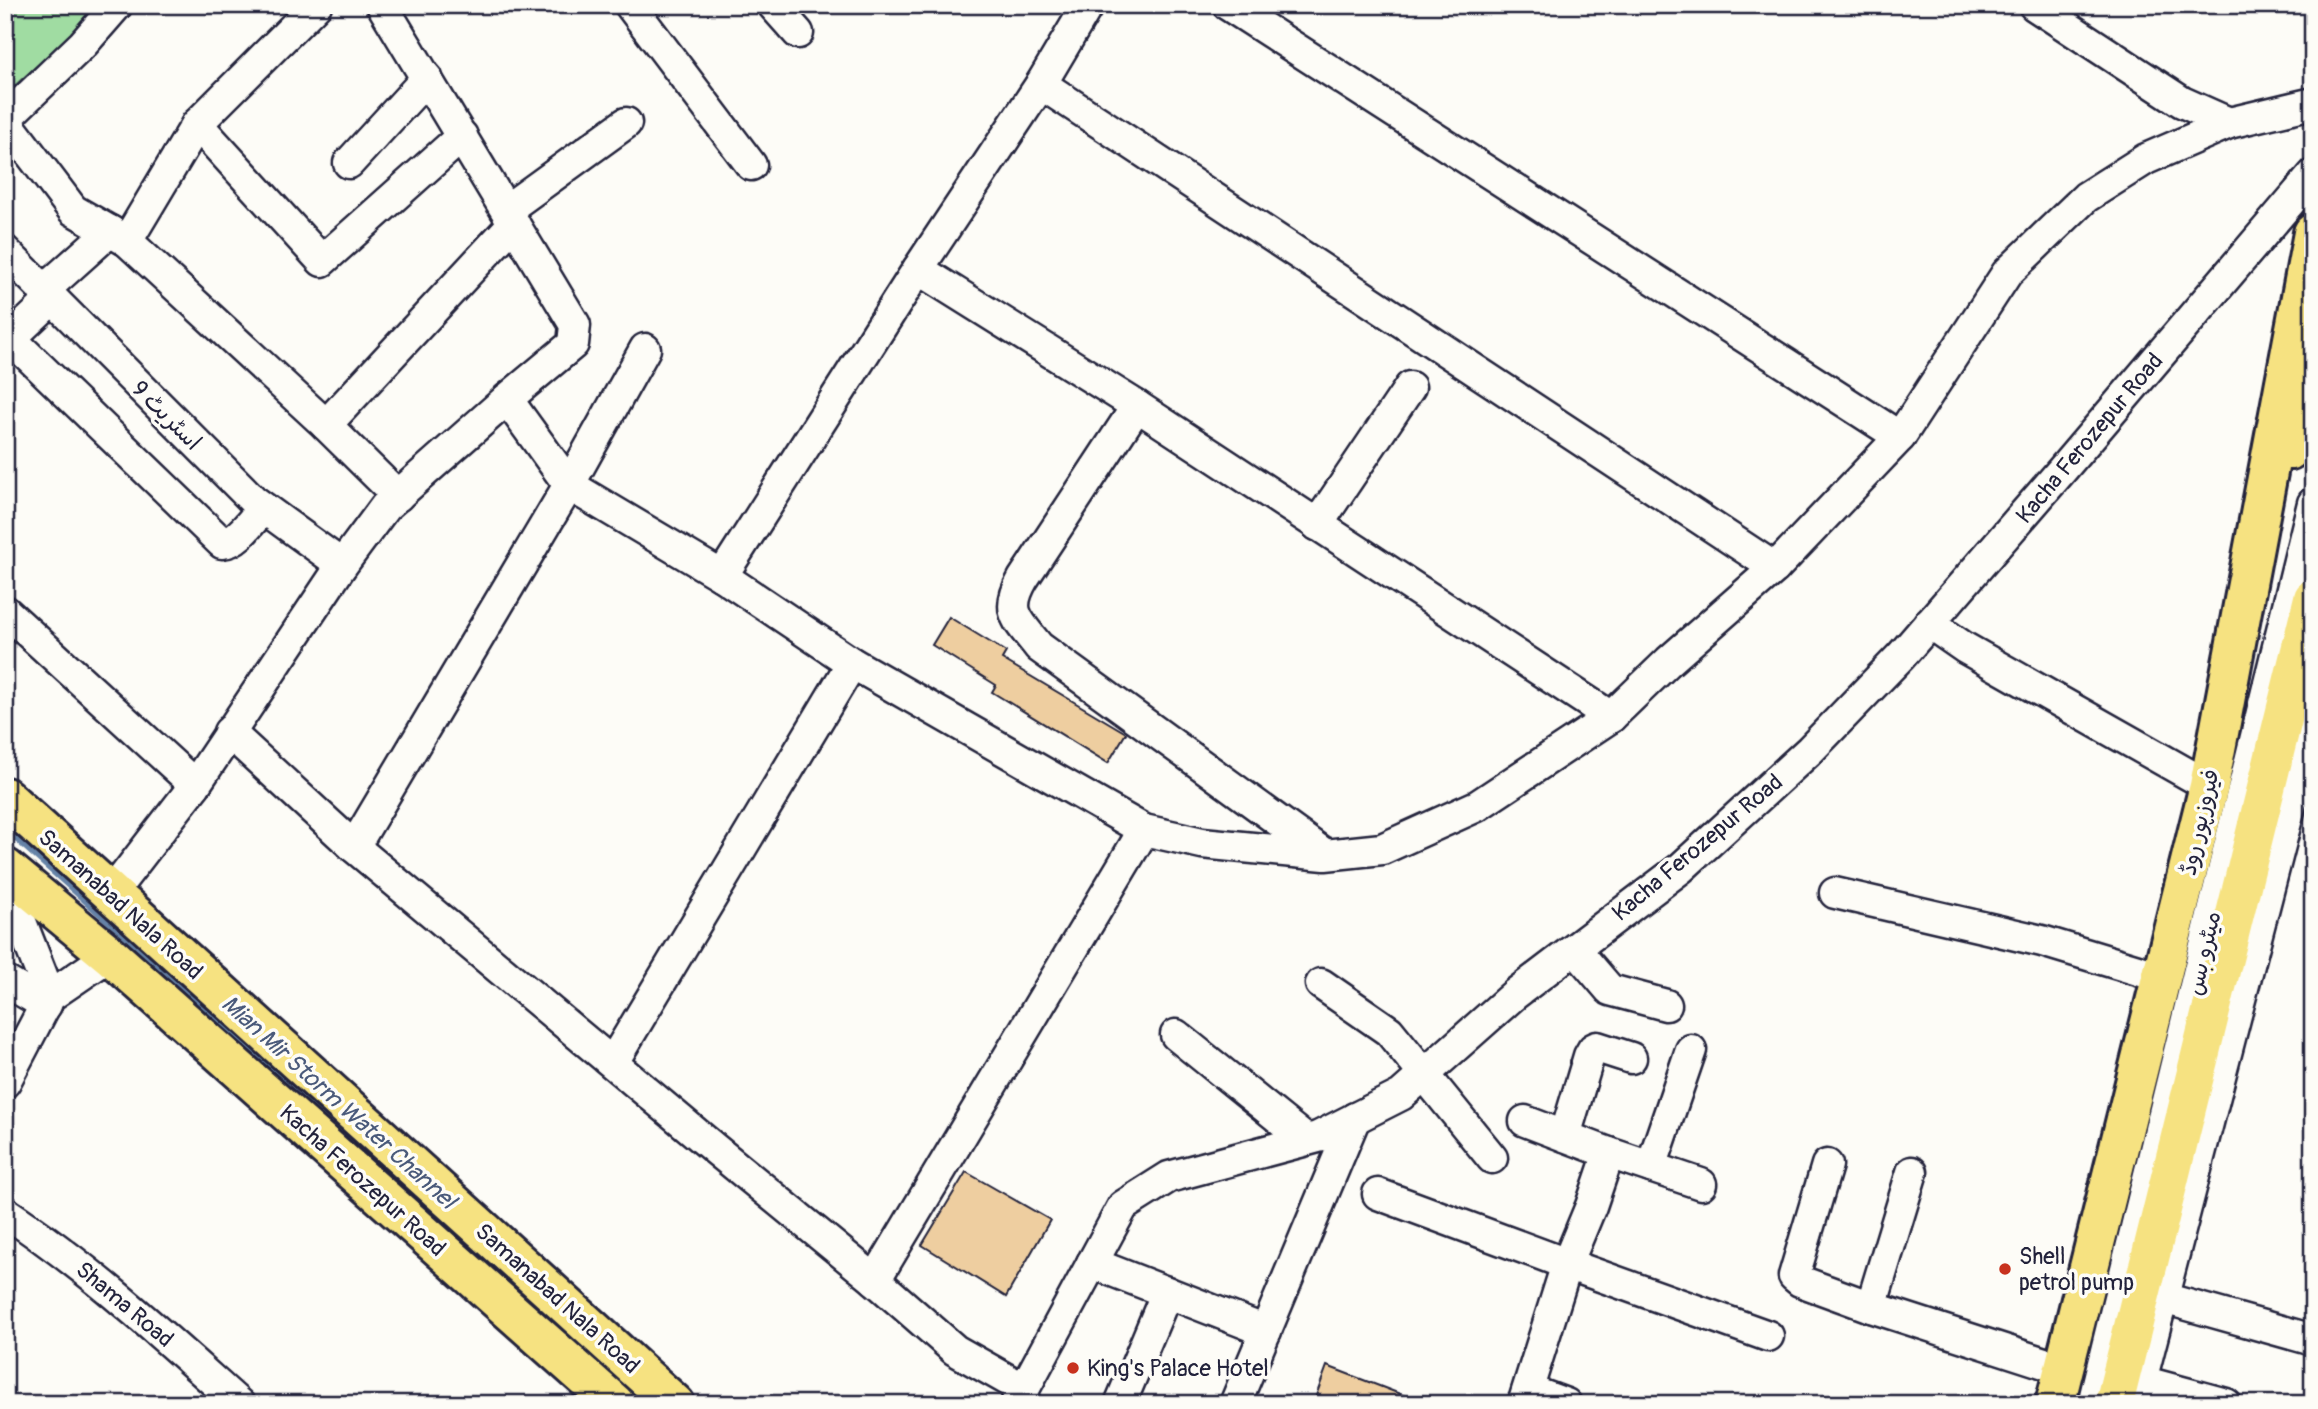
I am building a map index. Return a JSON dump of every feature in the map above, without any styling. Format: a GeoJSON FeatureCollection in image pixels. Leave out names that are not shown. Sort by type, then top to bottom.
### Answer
{"type":"FeatureCollection","features":[{"type":"Feature","properties":{"kind":"main road","name":"فیروزپور روڈ"},"geometry":{"type":"LineString","coordinates":[[2059,1386],[2209,786],[2313,233]]}},
{"type":"Feature","properties":{"kind":"main road"},"geometry":{"type":"LineString","coordinates":[[2264,494],[2298,437],[2313,389]]}},
{"type":"Feature","properties":{"kind":"main road"},"geometry":{"type":"LineString","coordinates":[[2130,1396],[2313,598]]}},
{"type":"Feature","properties":{"kind":"main road","name":"Samanabad Nala Road"},"geometry":{"type":"LineString","coordinates":[[5,797],[110,895],[675,1404]]}},
{"type":"Feature","properties":{"kind":"main road","name":"Kacha Ferozepur Road"},"geometry":{"type":"LineString","coordinates":[[5,868],[110,955],[615,1404]]}},
{"type":"Feature","properties":{"kind":"street"},"geometry":{"type":"LineString","coordinates":[[117,5],[83,44],[5,119],[73,210],[118,236],[326,425],[398,496]]}},
{"type":"Feature","properties":{"kind":"street"},"geometry":{"type":"LineString","coordinates":[[263,508],[236,538],[222,543],[15,343],[16,333],[47,295],[118,236],[197,124],[316,5]]}},
{"type":"Feature","properties":{"kind":"street"},"geometry":{"type":"LineString","coordinates":[[110,895],[195,785],[342,565],[385,508],[573,344],[575,325],[382,5]]}},
{"type":"Feature","properties":{"kind":"street"},"geometry":{"type":"LineString","coordinates":[[630,5],[751,165]]}},
{"type":"Feature","properties":{"kind":"street"},"geometry":{"type":"LineString","coordinates":[[773,5],[798,33]]}},
{"type":"Feature","properties":{"kind":"street"},"geometry":{"type":"LineString","coordinates":[[722,576],[918,269],[1041,84],[1088,5]]}},
{"type":"Feature","properties":{"kind":"street"},"geometry":{"type":"LineString","coordinates":[[1228,5],[1900,437]]}},
{"type":"Feature","properties":{"kind":"street"},"geometry":{"type":"LineString","coordinates":[[2034,5],[2182,102],[2229,123]]}},
{"type":"Feature","properties":{"kind":"street"},"geometry":{"type":"LineString","coordinates":[[349,163],[426,78]]}},
{"type":"Feature","properties":{"kind":"street"},"geometry":{"type":"LineString","coordinates":[[1041,84],[1775,568]]}},
{"type":"Feature","properties":{"kind":"street"},"geometry":{"type":"LineString","coordinates":[[507,399],[569,485],[722,576],[852,663],[1144,830],[1202,843],[1325,855],[1382,849],[1477,806],[1611,717],[1669,661],[1775,568],[1900,437],[2007,273],[2086,197],[2146,159],[2229,123],[2313,103]]}},
{"type":"Feature","properties":{"kind":"street"},"geometry":{"type":"LineString","coordinates":[[326,425],[510,217],[626,123]]}},
{"type":"Feature","properties":{"kind":"street"},"geometry":{"type":"LineString","coordinates":[[197,124],[322,261],[462,136]]}},
{"type":"Feature","properties":{"kind":"street","name":"Kacha Ferozepur Road"},"geometry":{"type":"LineString","coordinates":[[1020,1396],[1123,1206],[1169,1177],[1306,1140],[1401,1095],[1515,995],[1681,868],[1810,750],[1901,656],[2313,176]]}},
{"type":"Feature","properties":{"kind":"street","name":"اسٹریٹ 9"},"geometry":{"type":"LineString","coordinates":[[5,251],[263,508],[342,565]]}},
{"type":"Feature","properties":{"kind":"street"},"geometry":{"type":"LineString","coordinates":[[918,269],[1137,407],[1611,717]]}},
{"type":"Feature","properties":{"kind":"street"},"geometry":{"type":"LineString","coordinates":[[354,847],[569,485],[645,349]]}},
{"type":"Feature","properties":{"kind":"street"},"geometry":{"type":"LineString","coordinates":[[1317,525],[1410,387]]}},
{"type":"Feature","properties":{"kind":"street"},"geometry":{"type":"LineString","coordinates":[[1137,407],[1018,587],[1013,596],[1016,617],[1040,647],[1325,855]]}},
{"type":"Feature","properties":{"kind":"street","name":"میٹرو بس"},"geometry":{"type":"LineString","coordinates":[[2093,1404],[2313,503]]}},
{"type":"Feature","properties":{"kind":"street"},"geometry":{"type":"LineString","coordinates":[[5,611],[195,785]]}},
{"type":"Feature","properties":{"kind":"street"},"geometry":{"type":"LineString","coordinates":[[1929,623],[1965,648],[2209,786]]}},
{"type":"Feature","properties":{"kind":"street"},"geometry":{"type":"LineString","coordinates":[[613,1062],[852,663]]}},
{"type":"Feature","properties":{"kind":"street"},"geometry":{"type":"LineString","coordinates":[[2226,1404],[2130,1396],[2163,1298],[2313,718]]}},
{"type":"Feature","properties":{"kind":"street"},"geometry":{"type":"LineString","coordinates":[[229,733],[354,847],[875,1280],[955,1350],[1020,1396]]}},
{"type":"Feature","properties":{"kind":"street"},"geometry":{"type":"LineString","coordinates":[[875,1280],[1144,830]]}},
{"type":"Feature","properties":{"kind":"street"},"geometry":{"type":"LineString","coordinates":[[5,881],[48,1000]]}},
{"type":"Feature","properties":{"kind":"street"},"geometry":{"type":"LineString","coordinates":[[1835,893],[2042,941],[2161,977]]}},
{"type":"Feature","properties":{"kind":"street"},"geometry":{"type":"LineString","coordinates":[[1575,949],[1610,990],[1666,1005]]}},
{"type":"Feature","properties":{"kind":"street"},"geometry":{"type":"LineString","coordinates":[[5,1082],[48,1000],[110,955]]}},
{"type":"Feature","properties":{"kind":"street"},"geometry":{"type":"LineString","coordinates":[[5,981],[48,1000]]}},
{"type":"Feature","properties":{"kind":"street"},"geometry":{"type":"LineString","coordinates":[[1321,984],[1389,1031],[1492,1158]]}},
{"type":"Feature","properties":{"kind":"street"},"geometry":{"type":"LineString","coordinates":[[1176,1035],[1306,1140]]}},
{"type":"Feature","properties":{"kind":"street"},"geometry":{"type":"LineString","coordinates":[[1565,1136],[1593,1049],[1597,1047],[1632,1058]]}},
{"type":"Feature","properties":{"kind":"street"},"geometry":{"type":"LineString","coordinates":[[1651,1167],[1691,1050]]}},
{"type":"Feature","properties":{"kind":"street"},"geometry":{"type":"LineString","coordinates":[[1235,1404],[1355,1118]]}},
{"type":"Feature","properties":{"kind":"street"},"geometry":{"type":"LineString","coordinates":[[1525,1121],[1701,1184]]}},
{"type":"Feature","properties":{"kind":"street"},"geometry":{"type":"LineString","coordinates":[[1566,1404],[1525,1397],[1567,1264],[1609,1153]]}},
{"type":"Feature","properties":{"kind":"street"},"geometry":{"type":"LineString","coordinates":[[1827,1166],[1794,1276],[1800,1281],[1871,1307],[2059,1386]]}},
{"type":"Feature","properties":{"kind":"street"},"geometry":{"type":"LineString","coordinates":[[1871,1307],[1913,1172]]}},
{"type":"Feature","properties":{"kind":"street"},"geometry":{"type":"LineString","coordinates":[[1378,1194],[1768,1336]]}},
{"type":"Feature","properties":{"kind":"street","name":"Shama Road"},"geometry":{"type":"LineString","coordinates":[[5,1212],[116,1294],[239,1404]]}},
{"type":"Feature","properties":{"kind":"street"},"geometry":{"type":"LineString","coordinates":[[1092,1263],[1266,1331]]}},
{"type":"Feature","properties":{"kind":"street"},"geometry":{"type":"LineString","coordinates":[[1120,1404],[1167,1292]]}},
{"type":"Feature","properties":{"kind":"street"},"geometry":{"type":"LineString","coordinates":[[2163,1298],[2313,1340]]}},
{"type":"Feature","properties":{"kind":"green space"},"geometry":{"type":"Polygon","coordinates":[[[5,5],[96,5],[66,40],[5,94],[5,5]]]}},
{"type":"Feature","properties":{"kind":"building"},"geometry":{"type":"Polygon","coordinates":[[[949,617],[1006,652],[1002,659],[1126,733],[1108,763],[992,692],[996,685],[932,645],[949,617]]]}},
{"type":"Feature","properties":{"kind":"building"},"geometry":{"type":"Polygon","coordinates":[[[966,1172],[1050,1220],[1006,1297],[922,1245],[966,1172]]]}},
{"type":"Feature","properties":{"kind":"building"},"geometry":{"type":"Polygon","coordinates":[[[1327,1366],[1421,1402],[1421,1404],[1313,1404],[1327,1366]]]}},
{"type":"Feature","properties":{"kind":"waterway","name":"Mian Mir Storm Water Channel"},"geometry":{"type":"LineString","coordinates":[[5,829],[497,1269]]}},
{"type":"Feature","properties":{"kind":"place","name":"Shell petrol pump"},"geometry":{"type":"Point","coordinates":[2005,1269]}},
{"type":"Feature","properties":{"kind":"place","name":"King's Palace Hotel"},"geometry":{"type":"Point","coordinates":[1073,1368]}}]}
